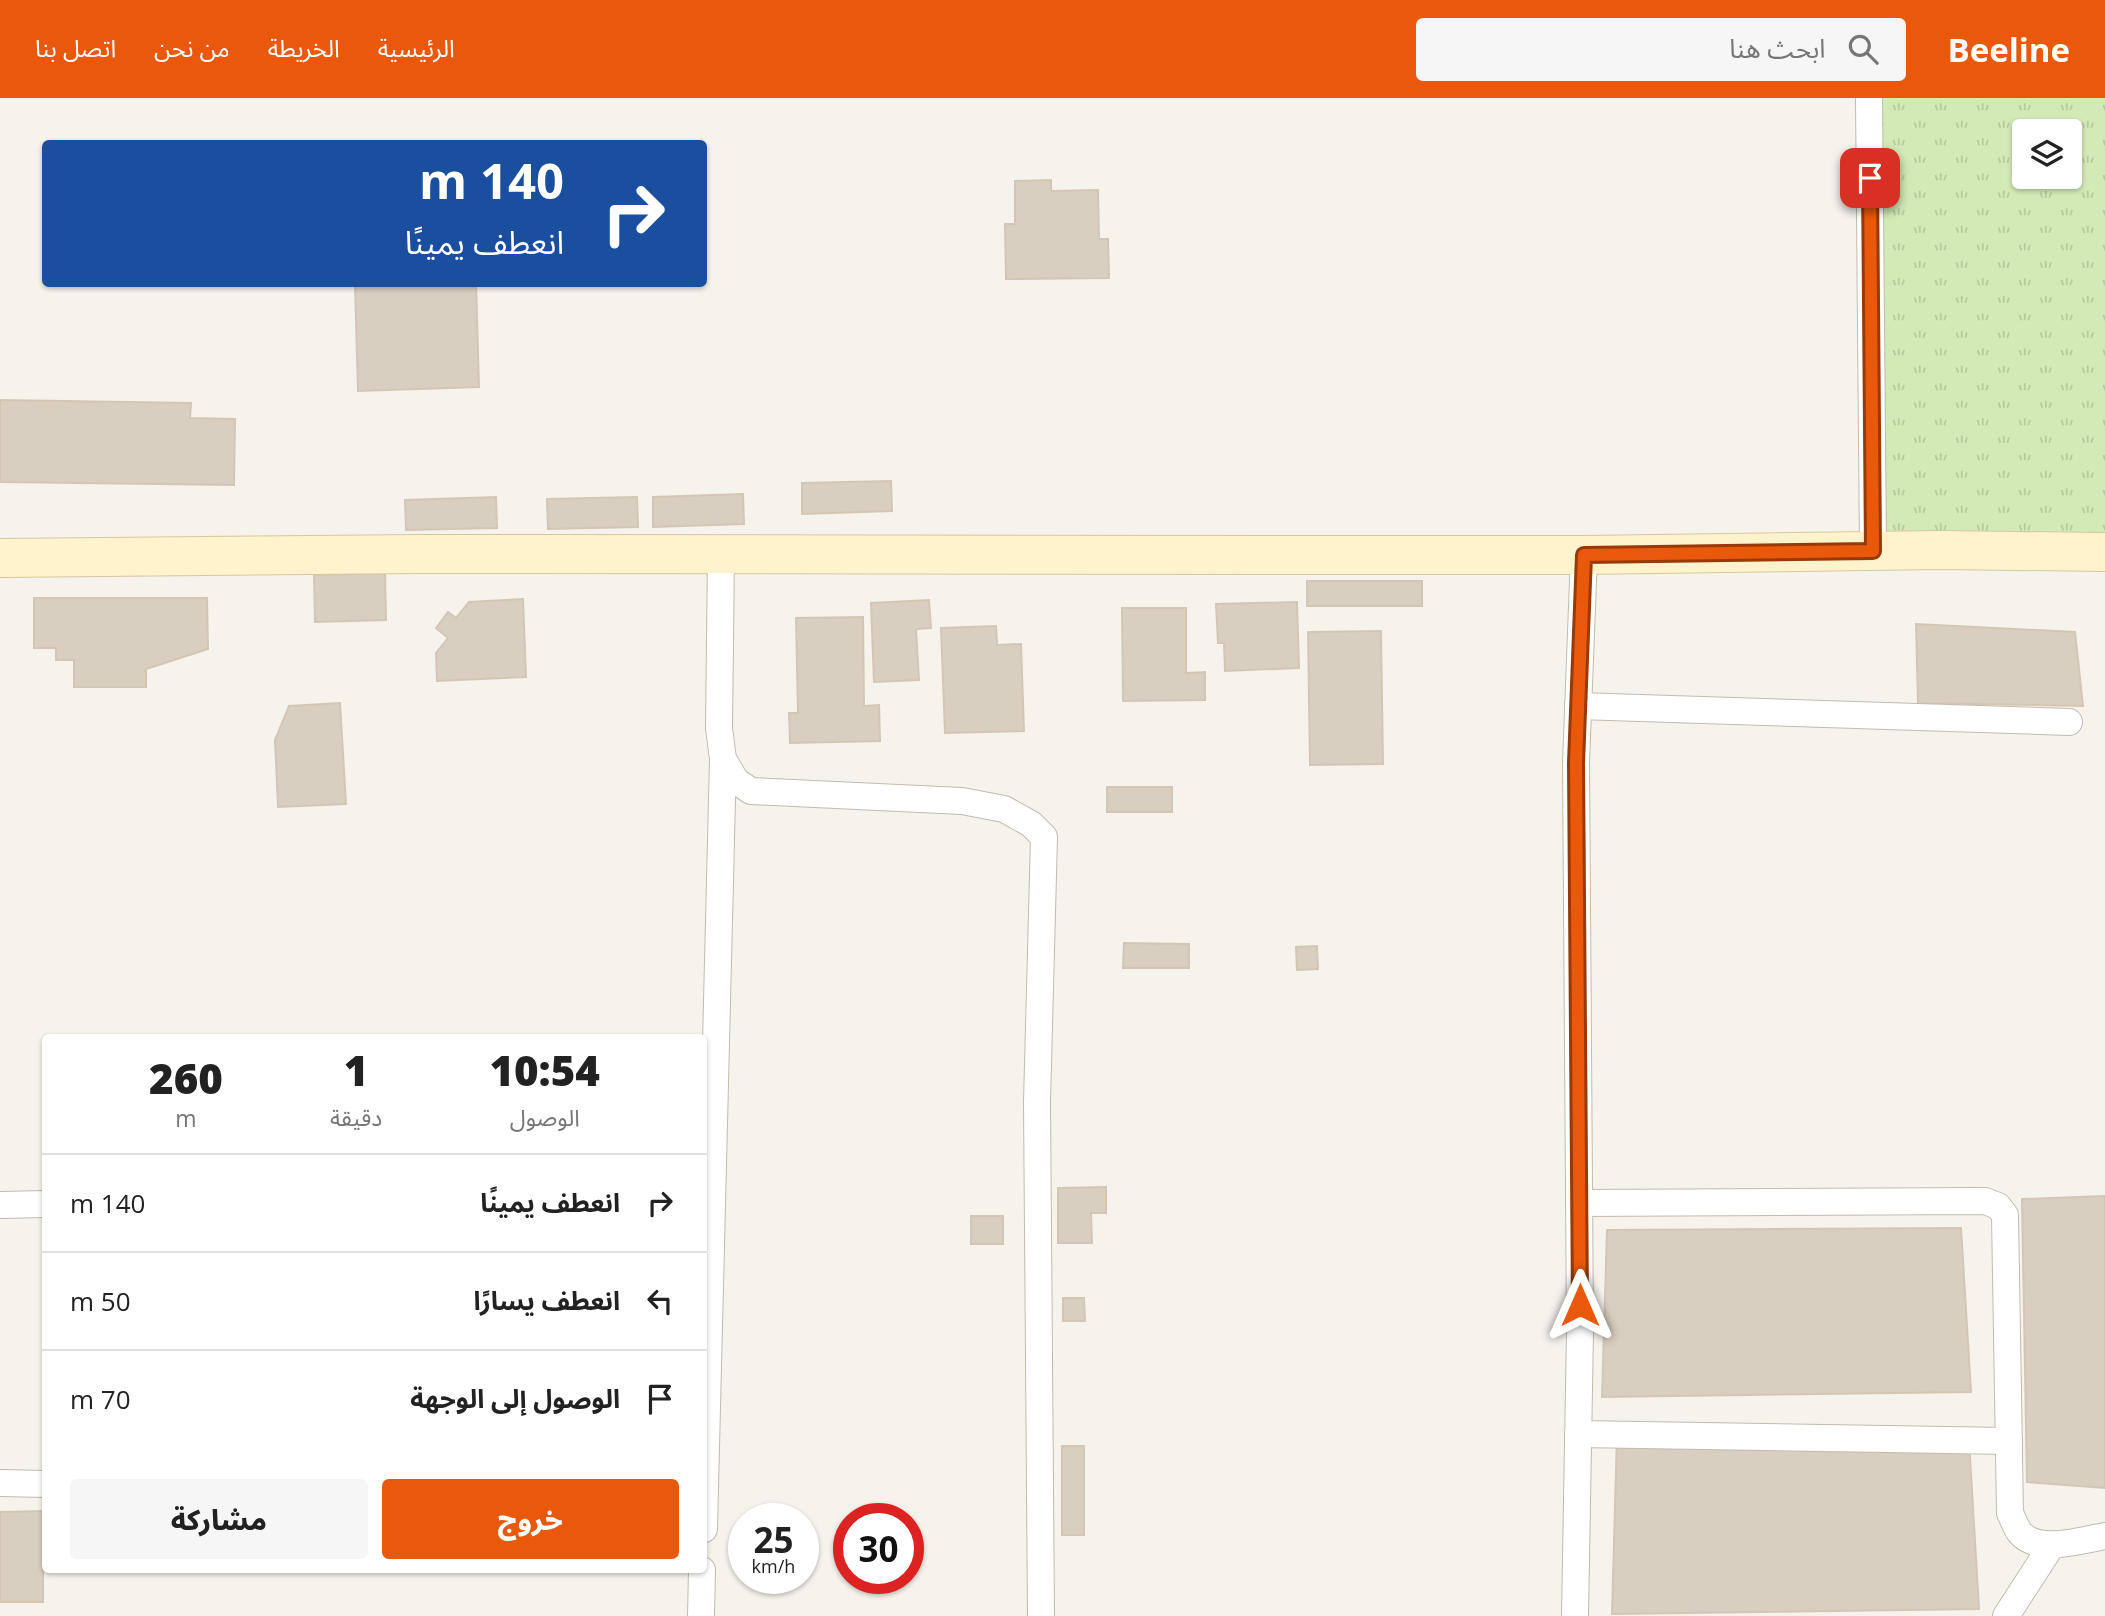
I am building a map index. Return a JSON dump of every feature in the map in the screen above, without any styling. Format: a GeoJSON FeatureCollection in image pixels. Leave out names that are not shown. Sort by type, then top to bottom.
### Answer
{"type":"FeatureCollection","features":[{"type":"Feature","properties":{"kind":"main road"},"geometry":{"type":"LineString","coordinates":[[0,558],[721,553],[1584,555],[1941,550],[2105,552]]}},
{"type":"Feature","properties":{"kind":"street"},"geometry":{"type":"LineString","coordinates":[[1869,98],[1873,551]]}},
{"type":"Feature","properties":{"kind":"street"},"geometry":{"type":"LineString","coordinates":[[707,1407],[723,759],[719,728],[721,553]]}},
{"type":"Feature","properties":{"kind":"street"},"geometry":{"type":"LineString","coordinates":[[1575,1616],[1580,1331],[1576,763],[1584,555]]}},
{"type":"Feature","properties":{"kind":"street"},"geometry":{"type":"LineString","coordinates":[[1578,706],[2069,722]]}},
{"type":"Feature","properties":{"kind":"street"},"geometry":{"type":"LineString","coordinates":[[723,759],[736,781],[751,791],[962,801],[1004,809],[1031,824],[1044,837],[1037,1102],[1041,1616]]}},
{"type":"Feature","properties":{"kind":"street"},"geometry":{"type":"LineString","coordinates":[[1579,1203],[1985,1201],[1998,1206],[2005,1215],[2010,1513],[2021,1533],[2034,1541],[2052,1545],[2105,1536]]}},
{"type":"Feature","properties":{"kind":"street"},"geometry":{"type":"LineString","coordinates":[[0,1205],[42,1204]]}},
{"type":"Feature","properties":{"kind":"street"},"geometry":{"type":"LineString","coordinates":[[1578,1434],[2009,1441]]}},
{"type":"Feature","properties":{"kind":"street"},"geometry":{"type":"LineString","coordinates":[[0,1483],[42,1484]]}},
{"type":"Feature","properties":{"kind":"street"},"geometry":{"type":"LineString","coordinates":[[2006,1616],[2052,1545]]}},
{"type":"Feature","properties":{"kind":"street"},"geometry":{"type":"LineString","coordinates":[[701,1616],[702,1573]]}},
{"type":"Feature","properties":{"kind":"green space"},"geometry":{"type":"Polygon","coordinates":[[[1869,98],[2105,98],[2105,540],[1873,551],[1869,98]]]}},
{"type":"Feature","properties":{"kind":"building"},"geometry":{"type":"Polygon","coordinates":[[[1051,180],[1051,191],[1098,190],[1099,239],[1108,239],[1109,278],[1006,279],[1005,224],[1015,224],[1015,181],[1051,180]]]}},
{"type":"Feature","properties":{"kind":"building"},"geometry":{"type":"Polygon","coordinates":[[[355,287],[476,287],[479,387],[358,391],[355,287]]]}},
{"type":"Feature","properties":{"kind":"building"},"geometry":{"type":"Polygon","coordinates":[[[0,400],[191,403],[190,418],[235,419],[234,485],[0,482],[0,400]]]}},
{"type":"Feature","properties":{"kind":"building"},"geometry":{"type":"Polygon","coordinates":[[[891,481],[892,511],[802,514],[802,483],[891,481]]]}},
{"type":"Feature","properties":{"kind":"building"},"geometry":{"type":"Polygon","coordinates":[[[743,494],[744,524],[653,527],[653,497],[743,494]]]}},
{"type":"Feature","properties":{"kind":"building"},"geometry":{"type":"Polygon","coordinates":[[[496,497],[497,528],[406,530],[405,500],[496,497]]]}},
{"type":"Feature","properties":{"kind":"building"},"geometry":{"type":"Polygon","coordinates":[[[637,497],[638,527],[548,529],[547,499],[637,497]]]}},
{"type":"Feature","properties":{"kind":"building"},"geometry":{"type":"Polygon","coordinates":[[[385,573],[386,620],[315,622],[314,575],[385,573]]]}},
{"type":"Feature","properties":{"kind":"building"},"geometry":{"type":"Polygon","coordinates":[[[1307,581],[1422,581],[1422,606],[1307,606],[1307,581]]]}},
{"type":"Feature","properties":{"kind":"building"},"geometry":{"type":"Polygon","coordinates":[[[34,598],[207,598],[208,649],[146,669],[146,687],[74,687],[74,660],[56,660],[56,648],[34,648],[34,598]]]}},
{"type":"Feature","properties":{"kind":"building"},"geometry":{"type":"Polygon","coordinates":[[[523,599],[526,677],[437,681],[436,653],[448,638],[436,628],[448,612],[456,618],[469,602],[523,599]]]}},
{"type":"Feature","properties":{"kind":"building"},"geometry":{"type":"Polygon","coordinates":[[[929,600],[931,628],[916,629],[919,680],[874,682],[871,603],[929,600]]]}},
{"type":"Feature","properties":{"kind":"building"},"geometry":{"type":"Polygon","coordinates":[[[1297,602],[1299,668],[1225,671],[1224,643],[1218,643],[1216,604],[1297,602]]]}},
{"type":"Feature","properties":{"kind":"building"},"geometry":{"type":"Polygon","coordinates":[[[1122,608],[1186,608],[1186,673],[1205,672],[1205,700],[1123,701],[1122,608]]]}},
{"type":"Feature","properties":{"kind":"building"},"geometry":{"type":"Polygon","coordinates":[[[863,617],[864,706],[879,705],[880,741],[790,743],[789,713],[798,713],[796,618],[863,617]]]}},
{"type":"Feature","properties":{"kind":"building"},"geometry":{"type":"Polygon","coordinates":[[[1916,624],[2075,632],[2083,706],[1918,703],[1916,624]]]}},
{"type":"Feature","properties":{"kind":"building"},"geometry":{"type":"Polygon","coordinates":[[[996,626],[997,645],[1021,644],[1024,731],[945,733],[941,628],[996,626]]]}},
{"type":"Feature","properties":{"kind":"building"},"geometry":{"type":"Polygon","coordinates":[[[1381,631],[1383,764],[1310,765],[1308,632],[1381,631]]]}},
{"type":"Feature","properties":{"kind":"building"},"geometry":{"type":"Polygon","coordinates":[[[340,703],[346,804],[278,807],[275,740],[289,706],[340,703]]]}},
{"type":"Feature","properties":{"kind":"building"},"geometry":{"type":"Polygon","coordinates":[[[1107,787],[1172,787],[1172,812],[1107,812],[1107,787]]]}},
{"type":"Feature","properties":{"kind":"building"},"geometry":{"type":"Polygon","coordinates":[[[1124,943],[1189,944],[1189,968],[1123,968],[1124,943]]]}},
{"type":"Feature","properties":{"kind":"building"},"geometry":{"type":"Polygon","coordinates":[[[1317,946],[1318,969],[1297,970],[1296,947],[1317,946]]]}},
{"type":"Feature","properties":{"kind":"building"},"geometry":{"type":"Polygon","coordinates":[[[1106,1187],[1106,1213],[1091,1213],[1092,1243],[1058,1243],[1058,1188],[1106,1187]]]}},
{"type":"Feature","properties":{"kind":"building"},"geometry":{"type":"Polygon","coordinates":[[[2105,1196],[2105,1488],[2027,1482],[2022,1199],[2105,1196]]]}},
{"type":"Feature","properties":{"kind":"building"},"geometry":{"type":"Polygon","coordinates":[[[971,1216],[1003,1216],[1003,1244],[971,1244],[971,1216]]]}},
{"type":"Feature","properties":{"kind":"building"},"geometry":{"type":"Polygon","coordinates":[[[1961,1228],[1971,1392],[1602,1397],[1607,1230],[1961,1228]]]}},
{"type":"Feature","properties":{"kind":"building"},"geometry":{"type":"Polygon","coordinates":[[[1063,1298],[1084,1298],[1085,1321],[1063,1321],[1063,1298]]]}},
{"type":"Feature","properties":{"kind":"building"},"geometry":{"type":"Polygon","coordinates":[[[1617,1435],[1969,1440],[1979,1609],[1612,1614],[1617,1435]]]}},
{"type":"Feature","properties":{"kind":"building"},"geometry":{"type":"Polygon","coordinates":[[[1062,1446],[1084,1446],[1084,1535],[1062,1535],[1062,1446]]]}},
{"type":"Feature","properties":{"kind":"building"},"geometry":{"type":"Polygon","coordinates":[[[42,1511],[43,1602],[0,1602],[0,1512],[42,1511]]]}},
{"type":"Feature","properties":{"kind":"route"},"geometry":{"type":"LineString","coordinates":[[1580,1305],[1576,763],[1584,555],[1873,551],[1870,178]]}}]}
